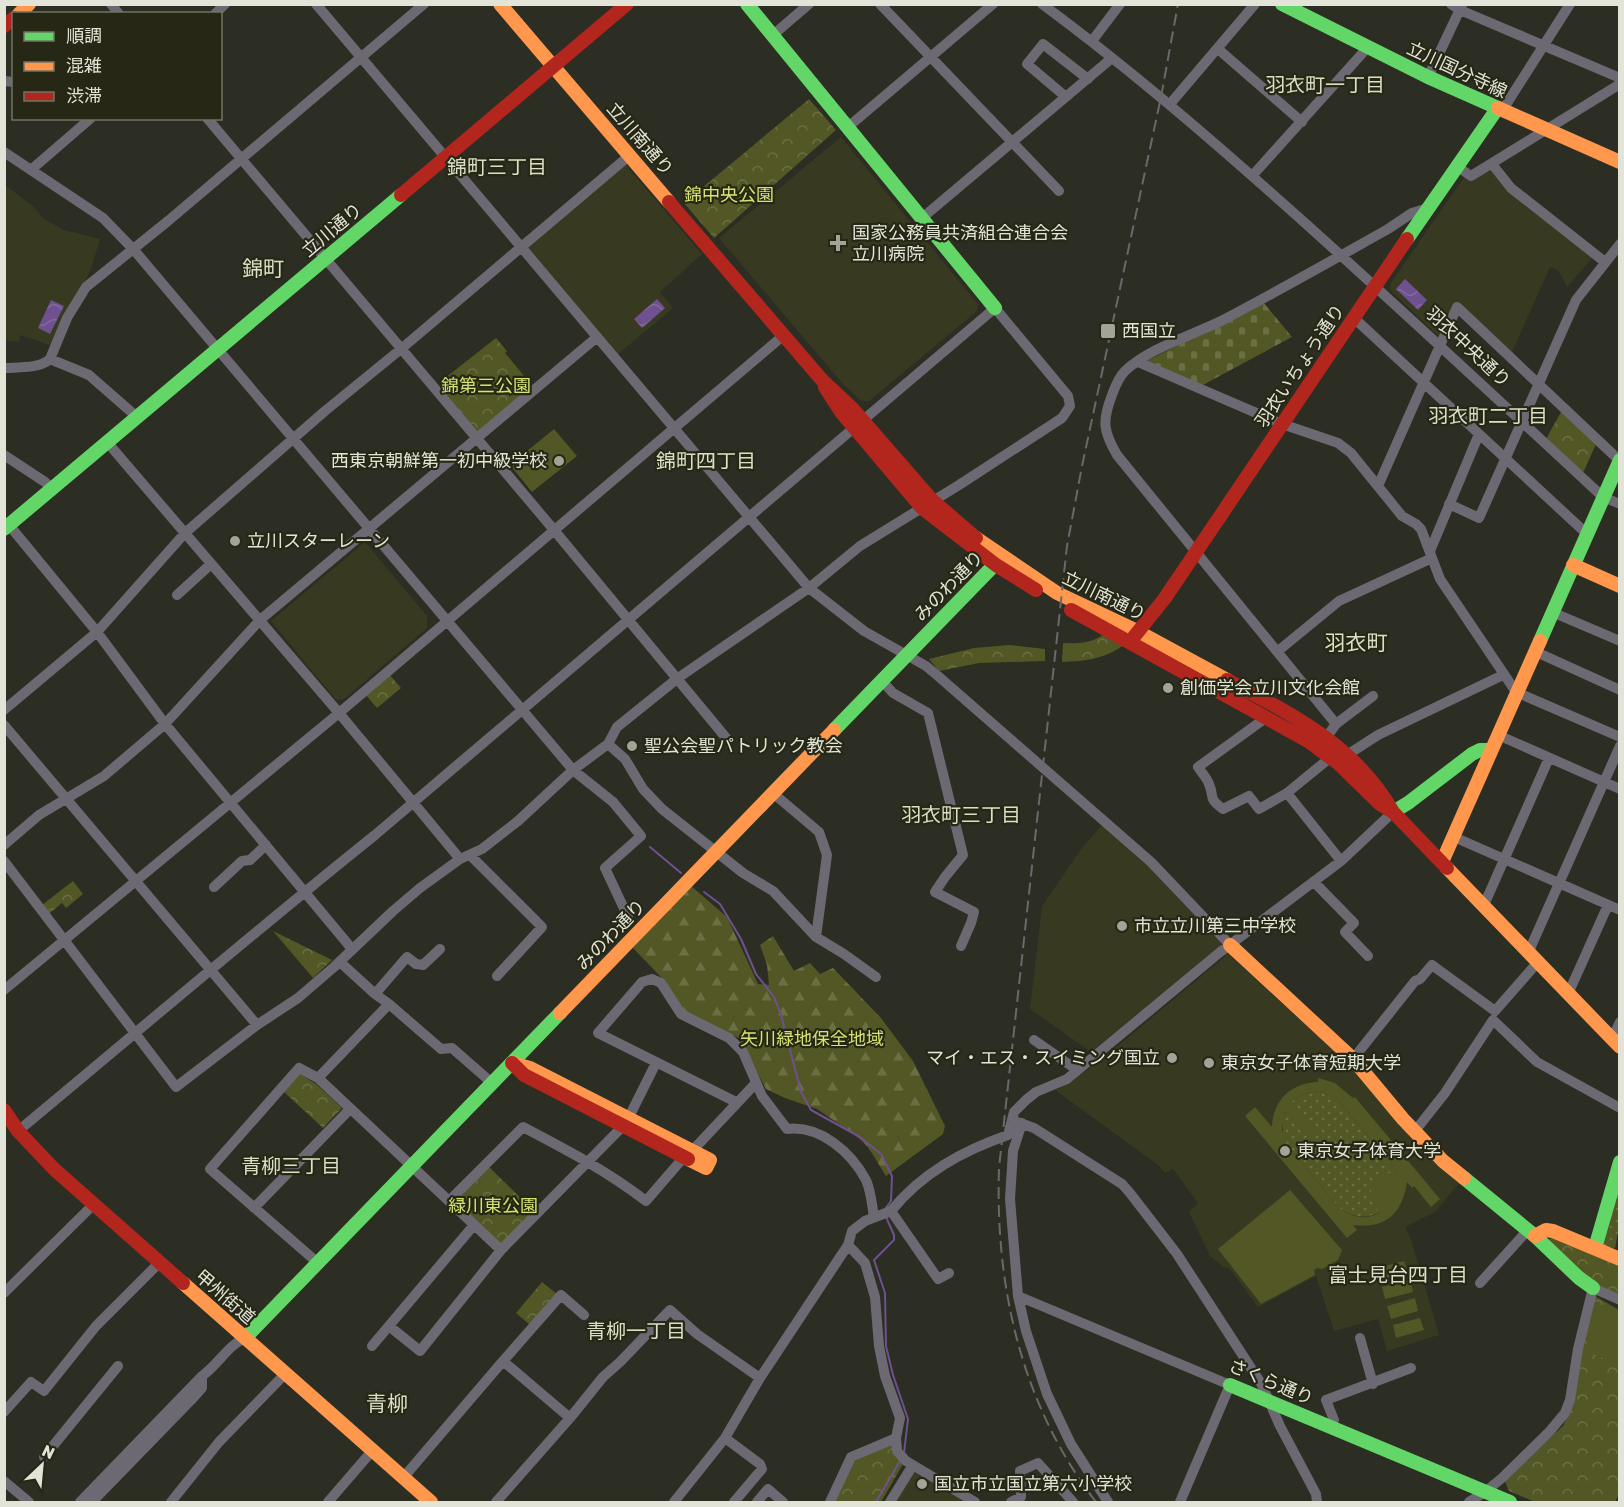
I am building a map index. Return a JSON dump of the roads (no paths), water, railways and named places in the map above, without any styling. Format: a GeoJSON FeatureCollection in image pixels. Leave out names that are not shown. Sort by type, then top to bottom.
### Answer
{"type":"FeatureCollection","features":[{"type":"Feature","properties":{"kind":"street"},"geometry":{"type":"LineString","coordinates":[[316,4],[444,159],[808,588],[864,631],[938,676],[1151,862],[1254,969],[1353,1059],[1414,1131],[1443,1161],[1531,1234],[1579,1278],[1593,1288],[1620,1300]]}},
{"type":"Feature","properties":{"kind":"street"},"geometry":{"type":"LineString","coordinates":[[4,368],[40,366],[50,359],[67,318],[86,287],[134,250],[424,4]]}},
{"type":"Feature","properties":{"kind":"street","name":"立川南通り"},"geometry":{"type":"LineString","coordinates":[[500,4],[822,381],[850,403],[859,424],[927,504],[1046,596],[1274,706],[1322,743],[1331,757],[1380,804],[1393,812],[1616,1043]]}},
{"type":"Feature","properties":{"kind":"street","name":"立川通り"},"geometry":{"type":"LineString","coordinates":[[7,526],[627,4]]}},
{"type":"Feature","properties":{"kind":"street"},"geometry":{"type":"LineString","coordinates":[[4,861],[176,1087],[257,1025],[298,998],[393,911],[518,821],[573,770],[609,744],[617,727],[678,678],[808,588],[860,546],[1062,418],[1070,406],[1064,390],[995,309],[747,4]]}},
{"type":"Feature","properties":{"kind":"street"},"geometry":{"type":"LineString","coordinates":[[773,35],[809,4]]}},
{"type":"Feature","properties":{"kind":"street"},"geometry":{"type":"LineString","coordinates":[[880,4],[1059,191]]}},
{"type":"Feature","properties":{"kind":"street"},"geometry":{"type":"LineString","coordinates":[[848,127],[993,4]]}},
{"type":"Feature","properties":{"kind":"street","name":"羽衣中央通り"},"geometry":{"type":"LineString","coordinates":[[1042,4],[1092,41],[1252,176],[1376,286],[1603,497]]}},
{"type":"Feature","properties":{"kind":"street"},"geometry":{"type":"LineString","coordinates":[[1092,41],[1120,4]]}},
{"type":"Feature","properties":{"kind":"street"},"geometry":{"type":"LineString","coordinates":[[1170,105],[1255,4]]}},
{"type":"Feature","properties":{"kind":"street","name":"立川国分寺線"},"geometry":{"type":"LineString","coordinates":[[1282,4],[1428,77],[1620,162]]}},
{"type":"Feature","properties":{"kind":"street"},"geometry":{"type":"LineString","coordinates":[[1500,110],[1570,4]]}},
{"type":"Feature","properties":{"kind":"street"},"geometry":{"type":"LineString","coordinates":[[1428,77],[1458,6],[1620,78]]}},
{"type":"Feature","properties":{"kind":"street"},"geometry":{"type":"LineString","coordinates":[[1066,97],[1027,64],[1043,44],[1088,79]]}},
{"type":"Feature","properties":{"kind":"street"},"geometry":{"type":"LineString","coordinates":[[1252,176],[1368,47]]}},
{"type":"Feature","properties":{"kind":"street"},"geometry":{"type":"LineString","coordinates":[[1218,49],[1302,122]]}},
{"type":"Feature","properties":{"kind":"street"},"geometry":{"type":"LineString","coordinates":[[922,218],[1112,58]]}},
{"type":"Feature","properties":{"kind":"street"},"geometry":{"type":"LineString","coordinates":[[1458,167],[1472,176],[1620,84]]}},
{"type":"Feature","properties":{"kind":"street","name":"羽衣いちょう通り"},"geometry":{"type":"LineString","coordinates":[[1133,637],[1165,598],[1428,208],[1500,110]]}},
{"type":"Feature","properties":{"kind":"street"},"geometry":{"type":"LineString","coordinates":[[32,169],[89,120]]}},
{"type":"Feature","properties":{"kind":"street"},"geometry":{"type":"LineString","coordinates":[[209,120],[555,530],[727,739]]}},
{"type":"Feature","properties":{"kind":"street"},"geometry":{"type":"LineString","coordinates":[[4,152],[103,218],[134,250],[573,770],[613,802],[641,836],[605,868],[628,917]]}},
{"type":"Feature","properties":{"kind":"street"},"geometry":{"type":"LineString","coordinates":[[4,710],[97,632],[185,533],[325,411],[630,155]]}},
{"type":"Feature","properties":{"kind":"street"},"geometry":{"type":"LineString","coordinates":[[1492,164],[1511,188],[1605,262]]}},
{"type":"Feature","properties":{"kind":"street"},"geometry":{"type":"LineString","coordinates":[[1336,724],[1121,460],[1107,438],[1104,424],[1106,411],[1124,372],[1138,362],[1221,321],[1412,213],[1428,208]]}},
{"type":"Feature","properties":{"kind":"street"},"geometry":{"type":"LineString","coordinates":[[1449,504],[1479,518],[1576,300],[1619,247]]}},
{"type":"Feature","properties":{"kind":"street"},"geometry":{"type":"LineString","coordinates":[[1378,486],[1457,307],[1619,461],[1442,862]]}},
{"type":"Feature","properties":{"kind":"street"},"geometry":{"type":"LineString","coordinates":[[18,1131],[414,802],[995,309]]}},
{"type":"Feature","properties":{"kind":"street"},"geometry":{"type":"LineString","coordinates":[[1354,318],[1587,534]]}},
{"type":"Feature","properties":{"kind":"street"},"geometry":{"type":"LineString","coordinates":[[4,990],[339,713],[784,335]]}},
{"type":"Feature","properties":{"kind":"street"},"geometry":{"type":"LineString","coordinates":[[4,845],[39,814],[104,776],[165,724],[260,620],[596,338]]}},
{"type":"Feature","properties":{"kind":"street"},"geometry":{"type":"LineString","coordinates":[[50,359],[89,375],[136,417]]}},
{"type":"Feature","properties":{"kind":"street"},"geometry":{"type":"LineString","coordinates":[[1138,362],[1282,424],[1338,443],[1351,453],[1402,516],[1421,529],[1445,587],[1516,692],[1620,737]]}},
{"type":"Feature","properties":{"kind":"street"},"geometry":{"type":"LineString","coordinates":[[1278,651],[1339,601],[1431,554],[1449,504],[1479,434]]}},
{"type":"Feature","properties":{"kind":"street"},"geometry":{"type":"LineString","coordinates":[[107,442],[414,802],[465,857],[542,927],[497,976]]}},
{"type":"Feature","properties":{"kind":"street"},"geometry":{"type":"LineString","coordinates":[[4,455],[52,489]]}},
{"type":"Feature","properties":{"kind":"street"},"geometry":{"type":"LineString","coordinates":[[1603,497],[1620,504]]}},
{"type":"Feature","properties":{"kind":"street"},"geometry":{"type":"LineString","coordinates":[[7,526],[97,632],[165,724],[352,949]]}},
{"type":"Feature","properties":{"kind":"street","name":"みのわ通り"},"geometry":{"type":"LineString","coordinates":[[245,1338],[999,561]]}},
{"type":"Feature","properties":{"kind":"street"},"geometry":{"type":"LineString","coordinates":[[177,595],[211,564]]}},
{"type":"Feature","properties":{"kind":"street"},"geometry":{"type":"LineString","coordinates":[[1574,565],[1620,586]]}},
{"type":"Feature","properties":{"kind":"street"},"geometry":{"type":"LineString","coordinates":[[1552,612],[1620,641]]}},
{"type":"Feature","properties":{"kind":"street","name":"立川南通り"},"geometry":{"type":"LineString","coordinates":[[1133,637],[1267,717],[1347,755],[1368,774],[1386,796],[1393,812]]}},
{"type":"Feature","properties":{"kind":"street"},"geometry":{"type":"LineString","coordinates":[[1534,651],[1620,690]]}},
{"type":"Feature","properties":{"kind":"street"},"geometry":{"type":"LineString","coordinates":[[1347,755],[1378,735],[1503,675]]}},
{"type":"Feature","properties":{"kind":"street"},"geometry":{"type":"LineString","coordinates":[[883,682],[893,693],[928,713],[963,855],[935,892],[974,912],[961,946]]}},
{"type":"Feature","properties":{"kind":"street"},"geometry":{"type":"LineString","coordinates":[[1322,743],[1336,724],[1373,696]]}},
{"type":"Feature","properties":{"kind":"street"},"geometry":{"type":"LineString","coordinates":[[1267,717],[1198,767],[1210,785],[1210,795],[1223,809],[1249,796],[1259,809],[1287,793],[1331,757]]}},
{"type":"Feature","properties":{"kind":"street"},"geometry":{"type":"LineString","coordinates":[[4,725],[257,1025]]}},
{"type":"Feature","properties":{"kind":"street"},"geometry":{"type":"LineString","coordinates":[[1498,735],[1620,789]]}},
{"type":"Feature","properties":{"kind":"street"},"geometry":{"type":"LineString","coordinates":[[609,744],[625,759],[643,789],[653,800],[743,873],[773,891],[816,937],[876,977]]}},
{"type":"Feature","properties":{"kind":"street"},"geometry":{"type":"LineString","coordinates":[[1353,1059],[1415,981],[1420,979],[1432,965],[1496,1011],[1534,956],[1558,883],[1620,746]]}},
{"type":"Feature","properties":{"kind":"street"},"geometry":{"type":"LineString","coordinates":[[1108,1503],[1071,1444],[1047,1394],[1032,1354],[1018,1296],[1010,1199],[1018,1107],[1036,1092],[1067,1079],[1230,945],[1341,861],[1393,812],[1472,754],[1480,750],[1491,750]]}},
{"type":"Feature","properties":{"kind":"street"},"geometry":{"type":"LineString","coordinates":[[1484,905],[1549,758]]}},
{"type":"Feature","properties":{"kind":"street"},"geometry":{"type":"LineString","coordinates":[[1287,793],[1341,861]]}},
{"type":"Feature","properties":{"kind":"street"},"geometry":{"type":"LineString","coordinates":[[774,794],[819,832],[827,855],[816,937]]}},
{"type":"Feature","properties":{"kind":"street"},"geometry":{"type":"LineString","coordinates":[[1454,837],[1620,910]]}},
{"type":"Feature","properties":{"kind":"street"},"geometry":{"type":"LineString","coordinates":[[214,887],[242,861],[250,860],[266,845]]}},
{"type":"Feature","properties":{"kind":"street"},"geometry":{"type":"LineString","coordinates":[[1314,882],[1354,923],[1345,932],[1368,956]]}},
{"type":"Feature","properties":{"kind":"street"},"geometry":{"type":"LineString","coordinates":[[1568,994],[1608,905]]}},
{"type":"Feature","properties":{"kind":"street"},"geometry":{"type":"LineString","coordinates":[[375,994],[407,957],[416,964],[423,965],[440,949]]}},
{"type":"Feature","properties":{"kind":"street"},"geometry":{"type":"LineString","coordinates":[[339,962],[441,1049],[452,1048],[492,1083]]}},
{"type":"Feature","properties":{"kind":"street"},"geometry":{"type":"LineString","coordinates":[[736,1102],[598,1033],[642,982],[652,979],[661,983],[681,1014],[729,1038],[743,1052],[755,1084],[767,1104],[787,1129],[805,1128],[834,1141],[853,1161],[884,1214],[938,1280],[949,1273]]}},
{"type":"Feature","properties":{"kind":"street"},"geometry":{"type":"LineString","coordinates":[[318,1078],[389,1004]]}},
{"type":"Feature","properties":{"kind":"street"},"geometry":{"type":"LineString","coordinates":[[1414,1131],[1445,1093],[1492,1020],[1538,1062],[1620,1108]]}},
{"type":"Feature","properties":{"kind":"street"},"geometry":{"type":"LineString","coordinates":[[1616,1043],[1620,1022]]}},
{"type":"Feature","properties":{"kind":"street"},"geometry":{"type":"LineString","coordinates":[[1034,1040],[1077,1070]]}},
{"type":"Feature","properties":{"kind":"street"},"geometry":{"type":"LineString","coordinates":[[389,1326],[420,1352],[501,1250],[626,1122],[656,1062]]}},
{"type":"Feature","properties":{"kind":"street"},"geometry":{"type":"LineString","coordinates":[[512,1063],[530,1068],[688,1154]]}},
{"type":"Feature","properties":{"kind":"street"},"geometry":{"type":"LineString","coordinates":[[318,1263],[210,1169],[299,1068],[318,1078],[501,1250]]}},
{"type":"Feature","properties":{"kind":"street"},"geometry":{"type":"LineString","coordinates":[[449,1201],[523,1126],[615,1177],[646,1201],[755,1084]]}},
{"type":"Feature","properties":{"kind":"street"},"geometry":{"type":"LineString","coordinates":[[254,1208],[350,1109]]}},
{"type":"Feature","properties":{"kind":"street","name":"甲州街道"},"geometry":{"type":"LineString","coordinates":[[4,1110],[18,1131],[54,1169],[430,1503]]}},
{"type":"Feature","properties":{"kind":"street"},"geometry":{"type":"LineString","coordinates":[[674,1503],[725,1438],[759,1378],[848,1245],[852,1232],[865,1221],[884,1214],[934,1170],[967,1150],[1008,1135],[1017,1122]]}},
{"type":"Feature","properties":{"kind":"street"},"geometry":{"type":"LineString","coordinates":[[1017,1122],[1034,1128],[1122,1184],[1130,1193],[1177,1254],[1245,1357],[1270,1401],[1316,1494],[1317,1503]]}},
{"type":"Feature","properties":{"kind":"street"},"geometry":{"type":"LineString","coordinates":[[1595,1248],[1620,1162]]}},
{"type":"Feature","properties":{"kind":"street"},"geometry":{"type":"LineString","coordinates":[[4,1293],[94,1204]]}},
{"type":"Feature","properties":{"kind":"street"},"geometry":{"type":"LineString","coordinates":[[372,1346],[474,1225]]}},
{"type":"Feature","properties":{"kind":"street"},"geometry":{"type":"LineString","coordinates":[[1480,1283],[1531,1234],[1546,1230],[1620,1259]]}},
{"type":"Feature","properties":{"kind":"street"},"geometry":{"type":"LineString","coordinates":[[848,1245],[866,1263],[875,1297],[879,1346],[885,1376],[900,1418],[896,1438],[897,1451],[909,1463],[975,1503]]}},
{"type":"Feature","properties":{"kind":"street"},"geometry":{"type":"LineString","coordinates":[[4,1412],[31,1382],[44,1391],[96,1326],[159,1263]]}},
{"type":"Feature","properties":{"kind":"street"},"geometry":{"type":"LineString","coordinates":[[1469,1503],[1485,1492],[1550,1431],[1565,1413],[1570,1400],[1578,1349],[1593,1288]]}},
{"type":"Feature","properties":{"kind":"street"},"geometry":{"type":"LineString","coordinates":[[403,1478],[561,1294],[584,1315]]}},
{"type":"Feature","properties":{"kind":"street","name":"さくら通り"},"geometry":{"type":"LineString","coordinates":[[1018,1296],[1508,1502]]}},
{"type":"Feature","properties":{"kind":"street"},"geometry":{"type":"LineString","coordinates":[[496,1503],[603,1377],[670,1310],[697,1334],[759,1378]]}},
{"type":"Feature","properties":{"kind":"street"},"geometry":{"type":"LineString","coordinates":[[92,1503],[202,1376],[214,1368],[234,1343],[245,1338]]}},
{"type":"Feature","properties":{"kind":"street"},"geometry":{"type":"LineString","coordinates":[[1360,1338],[1373,1384]]}},
{"type":"Feature","properties":{"kind":"street"},"geometry":{"type":"LineString","coordinates":[[503,1361],[570,1418]]}},
{"type":"Feature","properties":{"kind":"street"},"geometry":{"type":"LineString","coordinates":[[44,1457],[118,1366]]}},
{"type":"Feature","properties":{"kind":"street"},"geometry":{"type":"LineString","coordinates":[[1329,1426],[1334,1420],[1326,1400],[1411,1368]]}},
{"type":"Feature","properties":{"kind":"street"},"geometry":{"type":"LineString","coordinates":[[171,1503],[219,1442],[285,1374]]}},
{"type":"Feature","properties":{"kind":"street"},"geometry":{"type":"LineString","coordinates":[[1180,1503],[1230,1385]]}},
{"type":"Feature","properties":{"kind":"street"},"geometry":{"type":"LineString","coordinates":[[80,1503],[152,1434]]}},
{"type":"Feature","properties":{"kind":"street"},"geometry":{"type":"LineString","coordinates":[[725,1438],[760,1464],[762,1469],[734,1503]]}},
{"type":"Feature","properties":{"kind":"street"},"geometry":{"type":"LineString","coordinates":[[830,1503],[850,1457],[896,1438]]}},
{"type":"Feature","properties":{"kind":"street"},"geometry":{"type":"LineString","coordinates":[[328,1503],[372,1451]]}},
{"type":"Feature","properties":{"kind":"street"},"geometry":{"type":"LineString","coordinates":[[890,1503],[909,1463]]}},
{"type":"Feature","properties":{"kind":"street"},"geometry":{"type":"LineString","coordinates":[[1011,1503],[1021,1497],[1020,1471],[1038,1463],[1073,1503]]}},
{"type":"Feature","properties":{"kind":"street"},"geometry":{"type":"LineString","coordinates":[[4,1481],[29,1503]]}},
{"type":"Feature","properties":{"kind":"street"},"geometry":{"type":"LineString","coordinates":[[757,1503],[768,1489],[783,1503]]}},
{"type":"Feature","properties":{"kind":"water"},"geometry":{"type":"Polygon","coordinates":[[[1405,279],[1427,300],[1418,310],[1396,289],[1405,279]]]}},
{"type":"Feature","properties":{"kind":"water"},"geometry":{"type":"Polygon","coordinates":[[[657,299],[665,308],[642,328],[634,319],[657,299]]]}},
{"type":"Feature","properties":{"kind":"water"},"geometry":{"type":"Polygon","coordinates":[[[51,300],[64,306],[50,334],[38,328],[51,300]]]}},
{"type":"Feature","properties":{"kind":"waterway"},"geometry":{"type":"LineString","coordinates":[[650,847],[681,873]]}},
{"type":"Feature","properties":{"kind":"waterway"},"geometry":{"type":"LineString","coordinates":[[704,892],[720,904],[741,939],[756,974],[774,997],[781,1015],[801,1092],[811,1110],[860,1137],[881,1154],[892,1176],[891,1201],[885,1209]]}},
{"type":"Feature","properties":{"kind":"waterway"},"geometry":{"type":"LineString","coordinates":[[886,1217],[894,1240],[874,1260],[885,1293],[886,1346],[908,1419],[904,1453]]}},
{"type":"Feature","properties":{"kind":"waterway"},"geometry":{"type":"LineString","coordinates":[[876,1502],[900,1461]]}},
{"type":"Feature","properties":{"kind":"railway"},"geometry":{"type":"LineString","coordinates":[[1096,1502],[1070,1465],[1049,1426],[1018,1344],[1008,1301],[1002,1257],[999,1168],[1067,546],[1161,97],[1178,4]]}},
{"type":"Feature","properties":{"kind":"place","name":"国家公務員共済組合連合会 立川病院"},"geometry":{"type":"Point","coordinates":[838,243]}},
{"type":"Feature","properties":{"kind":"place","name":"西国立"},"geometry":{"type":"Point","coordinates":[1108,331]}},
{"type":"Feature","properties":{"kind":"place","name":"西東京朝鮮第一初中級学校"},"geometry":{"type":"Point","coordinates":[559,461]}},
{"type":"Feature","properties":{"kind":"place","name":"立川スターレーン"},"geometry":{"type":"Point","coordinates":[235,541]}},
{"type":"Feature","properties":{"kind":"place","name":"創価学会立川文化会館"},"geometry":{"type":"Point","coordinates":[1168,688]}},
{"type":"Feature","properties":{"kind":"place","name":"聖公会聖パトリック教会"},"geometry":{"type":"Point","coordinates":[632,746]}},
{"type":"Feature","properties":{"kind":"place","name":"市立立川第三中学校"},"geometry":{"type":"Point","coordinates":[1122,926]}},
{"type":"Feature","properties":{"kind":"place","name":"マイ・エス・スイミング国立"},"geometry":{"type":"Point","coordinates":[1172,1058]}},
{"type":"Feature","properties":{"kind":"place","name":"東京女子体育短期大学"},"geometry":{"type":"Point","coordinates":[1209,1063]}},
{"type":"Feature","properties":{"kind":"place","name":"東京女子体育大学"},"geometry":{"type":"Point","coordinates":[1285,1151]}},
{"type":"Feature","properties":{"kind":"place","name":"国立市立国立第六小学校"},"geometry":{"type":"Point","coordinates":[922,1484]}},
{"type":"Feature","properties":{"kind":"district","name":"羽衣町一丁目"},"geometry":{"type":"Point","coordinates":[1325,85]}},
{"type":"Feature","properties":{"kind":"district","name":"錦町三丁目"},"geometry":{"type":"Point","coordinates":[497,167]}},
{"type":"Feature","properties":{"kind":"district","name":"錦町"},"geometry":{"type":"Point","coordinates":[263,268]}},
{"type":"Feature","properties":{"kind":"district","name":"羽衣町二丁目"},"geometry":{"type":"Point","coordinates":[1488,416]}},
{"type":"Feature","properties":{"kind":"district","name":"錦町四丁目"},"geometry":{"type":"Point","coordinates":[706,461]}},
{"type":"Feature","properties":{"kind":"district","name":"羽衣町"},"geometry":{"type":"Point","coordinates":[1356,642]}},
{"type":"Feature","properties":{"kind":"district","name":"羽衣町三丁目"},"geometry":{"type":"Point","coordinates":[961,815]}},
{"type":"Feature","properties":{"kind":"district","name":"青柳三丁目"},"geometry":{"type":"Point","coordinates":[291,1166]}},
{"type":"Feature","properties":{"kind":"district","name":"富士見台四丁目"},"geometry":{"type":"Point","coordinates":[1398,1275]}},
{"type":"Feature","properties":{"kind":"district","name":"青柳一丁目"},"geometry":{"type":"Point","coordinates":[636,1331]}},
{"type":"Feature","properties":{"kind":"district","name":"青柳"},"geometry":{"type":"Point","coordinates":[387,1403]}},
{"type":"Feature","properties":{"kind":"park label","name":"錦中央公園"},"geometry":{"type":"Point","coordinates":[729,195]}},
{"type":"Feature","properties":{"kind":"park label","name":"錦第三公園"},"geometry":{"type":"Point","coordinates":[486,386]}},
{"type":"Feature","properties":{"kind":"park label","name":"矢川緑地保全地域"},"geometry":{"type":"Point","coordinates":[812,1039]}},
{"type":"Feature","properties":{"kind":"park label","name":"緑川東公園"},"geometry":{"type":"Point","coordinates":[493,1206]}}]}
